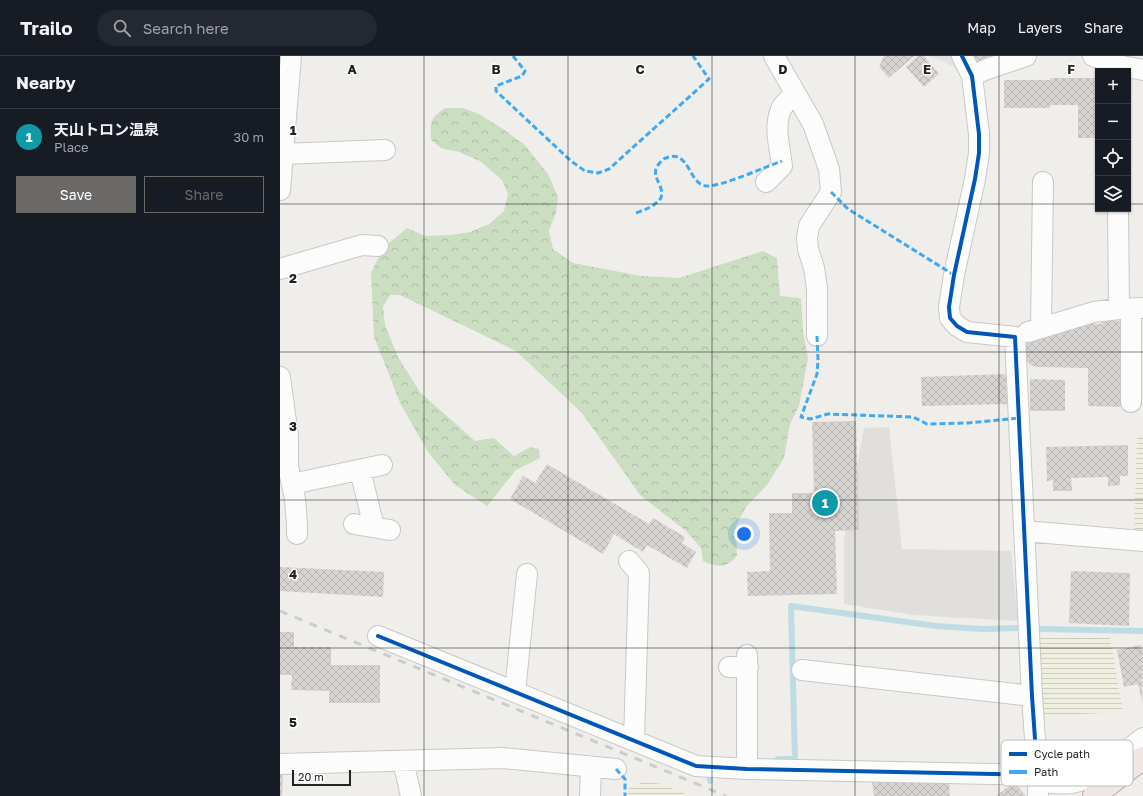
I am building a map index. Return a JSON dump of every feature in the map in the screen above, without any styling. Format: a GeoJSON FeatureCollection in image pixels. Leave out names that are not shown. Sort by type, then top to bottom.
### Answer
{"type":"FeatureCollection","features":[{"type":"Feature","properties":{"kind":"highway"},"geometry":{"type":"LineString","coordinates":[[1133,766],[1143,758]]}},
{"type":"Feature","properties":{"kind":"highway"},"geometry":{"type":"LineString","coordinates":[[1094,796],[1107,786]]}},
{"type":"Feature","properties":{"kind":"street"},"geometry":{"type":"LineString","coordinates":[[280,190],[291,56]]}},
{"type":"Feature","properties":{"kind":"street"},"geometry":{"type":"LineString","coordinates":[[774,56],[813,124],[829,169],[831,192],[809,226],[807,238],[817,288],[817,336]]}},
{"type":"Feature","properties":{"kind":"street"},"geometry":{"type":"LineString","coordinates":[[962,56],[972,76],[979,134],[979,153],[975,179],[954,275],[949,307],[950,318],[957,326],[967,332],[1015,337],[1094,312],[1131,309]]}},
{"type":"Feature","properties":{"kind":"street"},"geometry":{"type":"LineString","coordinates":[[972,76],[987,69],[1026,56]]}},
{"type":"Feature","properties":{"kind":"street"},"geometry":{"type":"LineString","coordinates":[[1092,56],[1122,66],[1143,70]]}},
{"type":"Feature","properties":{"kind":"street"},"geometry":{"type":"LineString","coordinates":[[766,182],[782,166],[778,142],[780,112],[786,103],[796,94]]}},
{"type":"Feature","properties":{"kind":"street"},"geometry":{"type":"LineString","coordinates":[[283,154],[385,150]]}},
{"type":"Feature","properties":{"kind":"street"},"geometry":{"type":"LineString","coordinates":[[1040,328],[1042,182]]}},
{"type":"Feature","properties":{"kind":"street"},"geometry":{"type":"LineString","coordinates":[[1118,212],[1131,309],[1131,402]]}},
{"type":"Feature","properties":{"kind":"street"},"geometry":{"type":"LineString","coordinates":[[280,269],[362,245],[378,246]]}},
{"type":"Feature","properties":{"kind":"street"},"geometry":{"type":"LineString","coordinates":[[1015,337],[1035,740]]}},
{"type":"Feature","properties":{"kind":"street"},"geometry":{"type":"LineString","coordinates":[[280,377],[283,415],[288,436],[288,466],[298,524],[297,534]]}},
{"type":"Feature","properties":{"kind":"street"},"geometry":{"type":"LineString","coordinates":[[292,484],[382,465]]}},
{"type":"Feature","properties":{"kind":"street"},"geometry":{"type":"LineString","coordinates":[[354,524],[382,528],[360,470]]}},
{"type":"Feature","properties":{"kind":"street"},"geometry":{"type":"LineString","coordinates":[[1024,531],[1143,541]]}},
{"type":"Feature","properties":{"kind":"street"},"geometry":{"type":"LineString","coordinates":[[629,561],[639,573],[634,741]]}},
{"type":"Feature","properties":{"kind":"street"},"geometry":{"type":"LineString","coordinates":[[515,692],[527,574]]}},
{"type":"Feature","properties":{"kind":"street"},"geometry":{"type":"LineString","coordinates":[[378,636],[696,766],[1001,782]]}},
{"type":"Feature","properties":{"kind":"street"},"geometry":{"type":"LineString","coordinates":[[741,663],[747,769]]}},
{"type":"Feature","properties":{"kind":"street"},"geometry":{"type":"LineString","coordinates":[[802,670],[1032,696]]}},
{"type":"Feature","properties":{"kind":"street"},"geometry":{"type":"LineString","coordinates":[[1133,745],[1143,738]]}},
{"type":"Feature","properties":{"kind":"street"},"geometry":{"type":"LineString","coordinates":[[280,764],[502,758],[616,769]]}},
{"type":"Feature","properties":{"kind":"street"},"geometry":{"type":"LineString","coordinates":[[403,761],[411,796]]}},
{"type":"Feature","properties":{"kind":"street"},"geometry":{"type":"LineString","coordinates":[[590,796],[592,767]]}},
{"type":"Feature","properties":{"kind":"green space"},"geometry":{"type":"Polygon","coordinates":[[[445,108],[463,108],[479,114],[524,144],[548,174],[558,197],[556,213],[549,231],[553,249],[573,263],[641,276],[679,278],[763,251],[777,258],[780,296],[801,298],[803,331],[808,358],[799,406],[790,424],[784,458],[767,485],[746,507],[736,526],[737,556],[729,563],[721,566],[712,565],[703,561],[701,548],[686,531],[640,495],[582,413],[516,351],[400,295],[390,295],[383,307],[385,325],[398,357],[420,392],[475,441],[494,438],[514,456],[530,447],[539,449],[540,458],[516,470],[487,506],[455,485],[428,452],[401,405],[374,337],[371,273],[383,248],[407,228],[425,236],[451,235],[470,232],[489,224],[504,211],[508,194],[502,180],[480,161],[459,152],[441,148],[431,140],[432,121],[436,115],[445,108]]]}},
{"type":"Feature","properties":{"kind":"green space"},"geometry":{"type":"Polygon","coordinates":[[[1137,435],[1143,435],[1143,537],[1134,537],[1137,435]]]}},
{"type":"Feature","properties":{"kind":"green space"},"geometry":{"type":"Polygon","coordinates":[[[1035,637],[1110,638],[1123,712],[1041,716],[1035,637]]]}},
{"type":"Feature","properties":{"kind":"green space"},"geometry":{"type":"Polygon","coordinates":[[[644,782],[662,784],[690,796],[628,796],[629,787],[644,782]]]}},
{"type":"Feature","properties":{"kind":"shaded area"},"geometry":{"type":"Polygon","coordinates":[[[930,56],[956,56],[964,71],[930,56]]]}},
{"type":"Feature","properties":{"kind":"shaded area"},"geometry":{"type":"Polygon","coordinates":[[[889,427],[902,549],[1011,551],[1018,621],[913,615],[844,604],[844,540],[864,428],[889,427]]]}},
{"type":"Feature","properties":{"kind":"building"},"geometry":{"type":"Polygon","coordinates":[[[884,56],[914,56],[889,78],[879,67],[884,56]]]}},
{"type":"Feature","properties":{"kind":"building"},"geometry":{"type":"Polygon","coordinates":[[[918,56],[924,56],[939,74],[924,87],[906,67],[918,56]]]}},
{"type":"Feature","properties":{"kind":"building"},"geometry":{"type":"Polygon","coordinates":[[[972,56],[1002,56],[976,66],[972,56]]]}},
{"type":"Feature","properties":{"kind":"building"},"geometry":{"type":"Polygon","coordinates":[[[1050,78],[1095,78],[1095,138],[1078,138],[1078,105],[1050,105],[1050,108],[1004,108],[1004,80],[1050,80],[1050,78]]]}},
{"type":"Feature","properties":{"kind":"building"},"geometry":{"type":"Polygon","coordinates":[[[1101,320],[1125,321],[1124,407],[1088,406],[1088,368],[1038,367],[1032,366],[1023,358],[1024,346],[1028,341],[1081,323],[1101,324],[1101,320]]]}},
{"type":"Feature","properties":{"kind":"building"},"geometry":{"type":"Polygon","coordinates":[[[1006,374],[1007,404],[922,406],[921,377],[1006,374]]]}},
{"type":"Feature","properties":{"kind":"building"},"geometry":{"type":"Polygon","coordinates":[[[1030,379],[1065,380],[1065,411],[1030,411],[1030,379]]]}},
{"type":"Feature","properties":{"kind":"building"},"geometry":{"type":"Polygon","coordinates":[[[856,421],[859,530],[835,531],[837,594],[748,596],[747,572],[770,571],[769,513],[792,513],[792,493],[814,493],[812,422],[856,421]]]}},
{"type":"Feature","properties":{"kind":"building"},"geometry":{"type":"Polygon","coordinates":[[[1128,445],[1128,476],[1120,476],[1120,485],[1108,486],[1108,477],[1071,478],[1072,491],[1053,491],[1053,480],[1047,481],[1046,447],[1128,445]]]}},
{"type":"Feature","properties":{"kind":"building"},"geometry":{"type":"Polygon","coordinates":[[[547,464],[649,524],[653,518],[685,537],[682,543],[696,552],[687,568],[647,545],[643,552],[614,534],[603,554],[510,499],[523,476],[535,483],[547,464]]]}},
{"type":"Feature","properties":{"kind":"building"},"geometry":{"type":"Polygon","coordinates":[[[280,567],[384,572],[383,597],[280,591],[280,567]]]}},
{"type":"Feature","properties":{"kind":"building"},"geometry":{"type":"Polygon","coordinates":[[[1071,571],[1130,573],[1129,626],[1069,623],[1071,571]]]}},
{"type":"Feature","properties":{"kind":"building"},"geometry":{"type":"Polygon","coordinates":[[[280,632],[294,632],[294,647],[331,647],[331,665],[380,665],[380,703],[329,703],[329,691],[291,690],[292,675],[280,675],[280,632]]]}},
{"type":"Feature","properties":{"kind":"building"},"geometry":{"type":"Polygon","coordinates":[[[1141,645],[1143,653],[1142,702],[1138,684],[1124,687],[1117,650],[1141,645]]]}},
{"type":"Feature","properties":{"kind":"building"},"geometry":{"type":"Polygon","coordinates":[[[280,772],[283,772],[282,796],[280,796],[280,772]]]}},
{"type":"Feature","properties":{"kind":"building"},"geometry":{"type":"Polygon","coordinates":[[[872,781],[949,783],[950,796],[874,796],[872,781]]]}},
{"type":"Feature","properties":{"kind":"building"},"geometry":{"type":"Polygon","coordinates":[[[1009,786],[1017,786],[1026,796],[996,796],[1009,786]]]}},
{"type":"Feature","properties":{"kind":"waterway"},"geometry":{"type":"LineString","coordinates":[[778,759],[795,759],[791,606],[936,626],[983,629],[1022,628]]}},
{"type":"Feature","properties":{"kind":"waterway"},"geometry":{"type":"LineString","coordinates":[[1040,629],[1143,631]]}},
{"type":"Feature","properties":{"kind":"waterway"},"geometry":{"type":"LineString","coordinates":[[709,773],[710,781]]}},
{"type":"Feature","properties":{"kind":"railway"},"geometry":{"type":"LineString","coordinates":[[280,611],[726,796]]}},
{"type":"Feature","properties":{"kind":"marked path"},"geometry":{"type":"LineString","coordinates":[[513,56],[525,71],[522,76],[496,86],[496,91],[571,161],[585,171],[598,173],[609,169],[709,79],[693,56]]}},
{"type":"Feature","properties":{"kind":"marked path"},"geometry":{"type":"LineString","coordinates":[[636,213],[653,206],[661,198],[661,188],[656,176],[656,171],[660,163],[666,158],[674,156],[680,158],[685,162],[696,180],[707,186],[733,180],[782,161]]}},
{"type":"Feature","properties":{"kind":"marked path"},"geometry":{"type":"LineString","coordinates":[[831,192],[848,209],[954,275]]}},
{"type":"Feature","properties":{"kind":"marked path"},"geometry":{"type":"LineString","coordinates":[[817,336],[817,374],[801,417],[810,419],[828,414],[913,417],[927,424],[968,423],[1019,418]]}},
{"type":"Feature","properties":{"kind":"marked path"},"geometry":{"type":"LineString","coordinates":[[616,769],[625,779],[625,796]]}},
{"type":"Feature","properties":{"kind":"cycle path"},"geometry":{"type":"LineString","coordinates":[[962,56],[972,76],[979,134],[979,153],[975,179],[954,275],[949,307],[950,318],[957,326],[967,332],[1015,337],[1035,740]]}},
{"type":"Feature","properties":{"kind":"cycle path"},"geometry":{"type":"LineString","coordinates":[[378,636],[696,766],[747,769],[1001,774]]}},
{"type":"Feature","properties":{"kind":"place","name":"天山トロン温泉"},"geometry":{"type":"Point","coordinates":[825,503]}}]}
